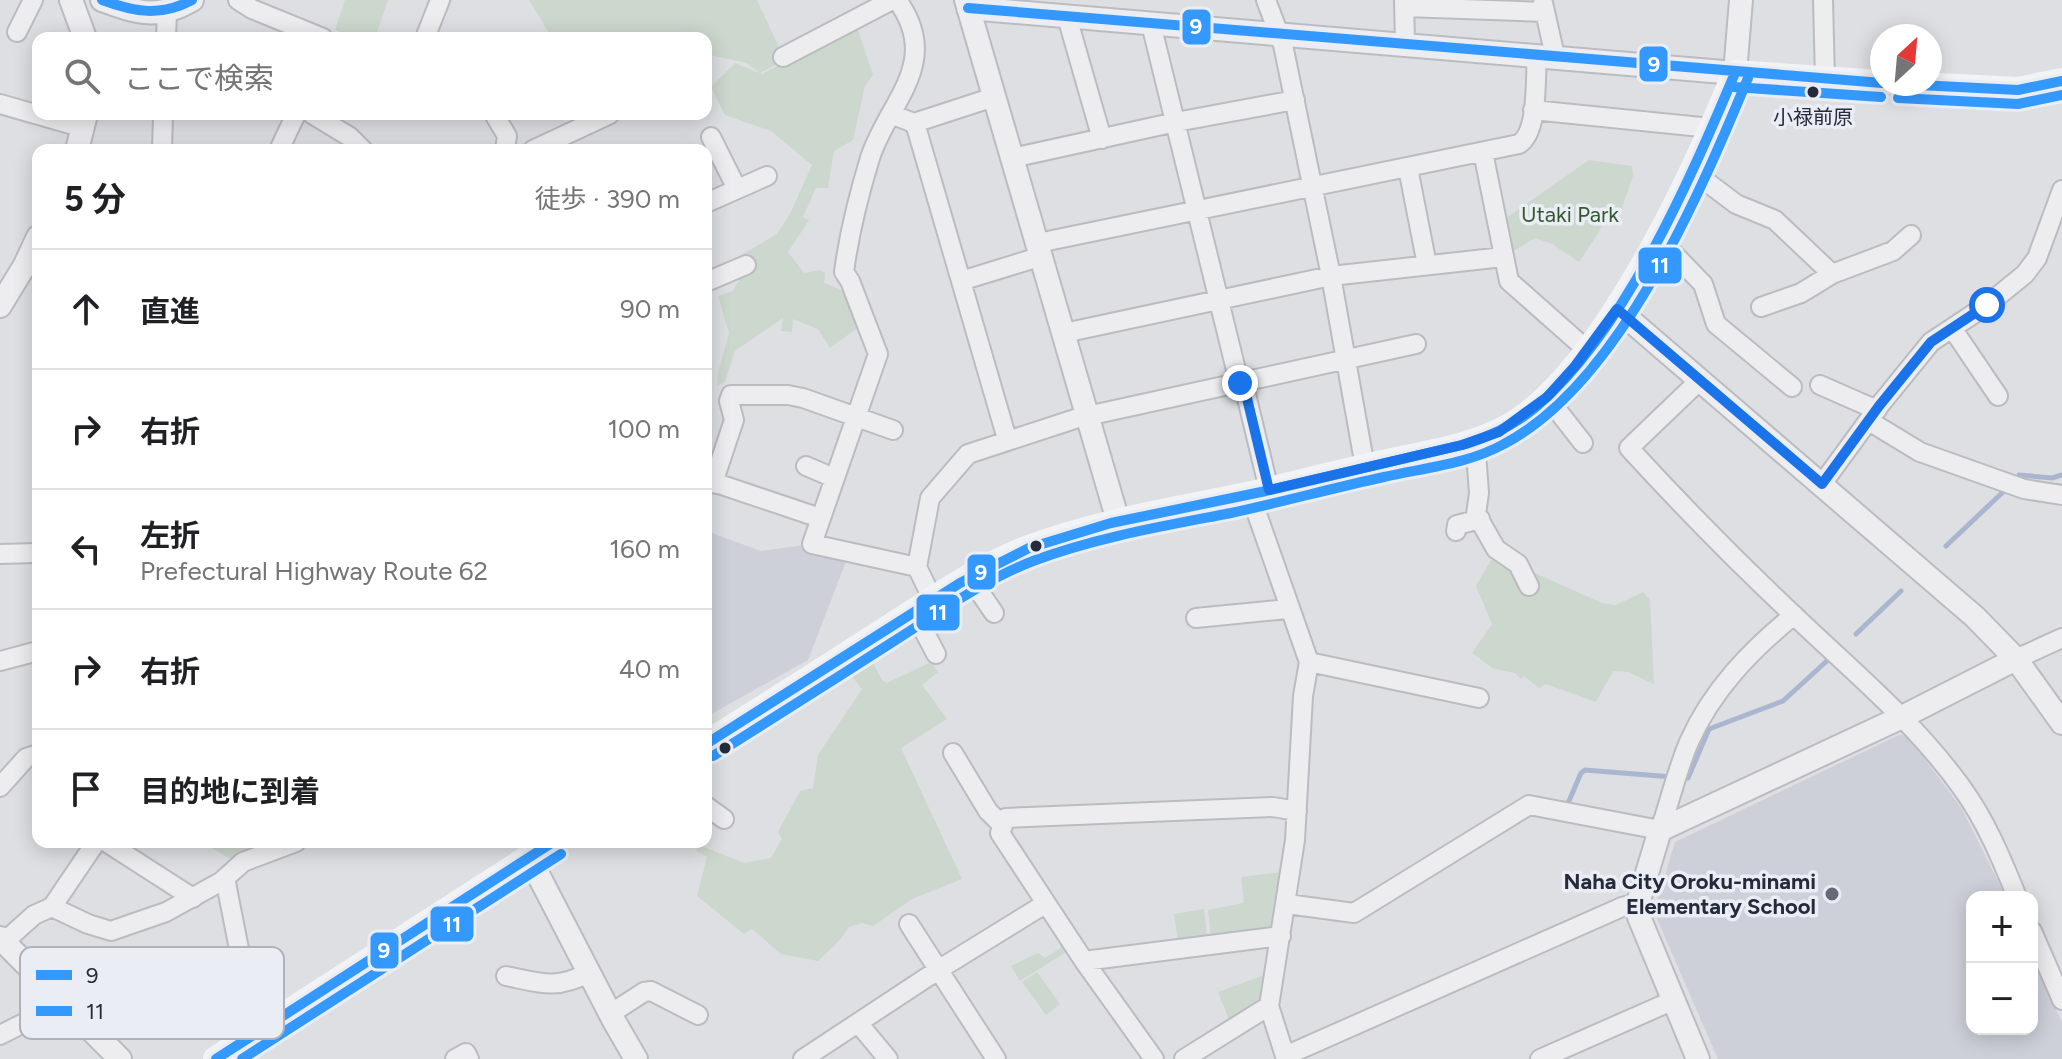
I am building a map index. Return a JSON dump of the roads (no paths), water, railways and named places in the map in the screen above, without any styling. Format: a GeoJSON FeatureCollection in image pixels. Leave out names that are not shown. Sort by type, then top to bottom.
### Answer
{"type":"FeatureCollection","features":[{"type":"Feature","properties":{"kind":"main road"},"geometry":{"type":"LineString","coordinates":[[712,740],[970,578],[1028,548],[1118,521],[1260,492],[1475,440],[1517,422],[1547,397],[1617,309],[1691,170],[1735,73],[1870,82]]}},
{"type":"Feature","properties":{"kind":"main road"},"geometry":{"type":"LineString","coordinates":[[1942,87],[1992,90],[2042,87],[2062,81]]}},
{"type":"Feature","properties":{"kind":"main road"},"geometry":{"type":"LineString","coordinates":[[284,1015],[543,848]]}},
{"type":"Feature","properties":{"kind":"main road"},"geometry":{"type":"LineString","coordinates":[[216,1059],[247,1039]]}},
{"type":"Feature","properties":{"kind":"street"},"geometry":{"type":"LineString","coordinates":[[17,32],[33,0]]}},
{"type":"Feature","properties":{"kind":"street"},"geometry":{"type":"LineString","coordinates":[[71,0],[83,32]]}},
{"type":"Feature","properties":{"kind":"street"},"geometry":{"type":"LineString","coordinates":[[113,2],[141,13],[167,11],[192,0]]}},
{"type":"Feature","properties":{"kind":"street"},"geometry":{"type":"LineString","coordinates":[[238,0],[308,32]]}},
{"type":"Feature","properties":{"kind":"street"},"geometry":{"type":"LineString","coordinates":[[427,32],[440,0]]}},
{"type":"Feature","properties":{"kind":"street"},"geometry":{"type":"LineString","coordinates":[[783,57],[895,0],[912,26],[914,60],[906,91],[870,158],[844,272],[878,354],[812,544],[917,567]]}},
{"type":"Feature","properties":{"kind":"street"},"geometry":{"type":"LineString","coordinates":[[1266,0],[1281,35],[1295,100],[1365,467]]}},
{"type":"Feature","properties":{"kind":"street"},"geometry":{"type":"LineString","coordinates":[[1118,521],[967,4],[1067,17],[1735,73],[1741,0]]}},
{"type":"Feature","properties":{"kind":"street"},"geometry":{"type":"LineString","coordinates":[[1823,0],[1825,79]]}},
{"type":"Feature","properties":{"kind":"street"},"geometry":{"type":"LineString","coordinates":[[961,281],[1040,250],[1198,210],[1525,141],[1532,126],[1546,56],[1544,6],[1405,4],[1405,44]]}},
{"type":"Feature","properties":{"kind":"street"},"geometry":{"type":"LineString","coordinates":[[166,32],[167,11]]}},
{"type":"Feature","properties":{"kind":"street"},"geometry":{"type":"LineString","coordinates":[[1067,17],[1102,139]]}},
{"type":"Feature","properties":{"kind":"street"},"geometry":{"type":"LineString","coordinates":[[1151,24],[1240,383],[1245,390],[1260,492],[1288,609],[1309,662],[1303,696],[1297,811],[1287,904],[1269,1006],[1285,1057],[1622,907],[1638,903]]}},
{"type":"Feature","properties":{"kind":"street"},"geometry":{"type":"LineString","coordinates":[[893,115],[914,123],[994,97]]}},
{"type":"Feature","properties":{"kind":"street"},"geometry":{"type":"LineString","coordinates":[[1012,158],[1295,100]]}},
{"type":"Feature","properties":{"kind":"street"},"geometry":{"type":"LineString","coordinates":[[0,104],[32,115]]}},
{"type":"Feature","properties":{"kind":"street"},"geometry":{"type":"LineString","coordinates":[[1533,110],[1711,128]]}},
{"type":"Feature","properties":{"kind":"street"},"geometry":{"type":"LineString","coordinates":[[49,120],[82,131]]}},
{"type":"Feature","properties":{"kind":"street"},"geometry":{"type":"LineString","coordinates":[[162,144],[163,120]]}},
{"type":"Feature","properties":{"kind":"street"},"geometry":{"type":"LineString","coordinates":[[282,144],[293,120]]}},
{"type":"Feature","properties":{"kind":"street"},"geometry":{"type":"LineString","coordinates":[[322,120],[357,144]]}},
{"type":"Feature","properties":{"kind":"street"},"geometry":{"type":"LineString","coordinates":[[498,120],[507,136],[506,144]]}},
{"type":"Feature","properties":{"kind":"street"},"geometry":{"type":"LineString","coordinates":[[546,144],[597,120]]}},
{"type":"Feature","properties":{"kind":"street"},"geometry":{"type":"LineString","coordinates":[[914,123],[1007,439]]}},
{"type":"Feature","properties":{"kind":"street"},"geometry":{"type":"LineString","coordinates":[[711,137],[737,189]]}},
{"type":"Feature","properties":{"kind":"street"},"geometry":{"type":"LineString","coordinates":[[1483,152],[1509,281],[1587,350]]}},
{"type":"Feature","properties":{"kind":"street"},"geometry":{"type":"LineString","coordinates":[[1408,168],[1427,265]]}},
{"type":"Feature","properties":{"kind":"street"},"geometry":{"type":"LineString","coordinates":[[1691,170],[1736,204],[1775,220],[1832,274]]}},
{"type":"Feature","properties":{"kind":"street"},"geometry":{"type":"LineString","coordinates":[[712,200],[767,176]]}},
{"type":"Feature","properties":{"kind":"street"},"geometry":{"type":"LineString","coordinates":[[1822,484],[1931,342],[1987,305],[2025,274],[2037,258],[2061,195]]}},
{"type":"Feature","properties":{"kind":"street"},"geometry":{"type":"LineString","coordinates":[[1761,307],[1801,293],[1832,274],[1893,251],[1911,235]]}},
{"type":"Feature","properties":{"kind":"street"},"geometry":{"type":"LineString","coordinates":[[1656,239],[1703,284],[1716,324],[1792,387]]}},
{"type":"Feature","properties":{"kind":"street"},"geometry":{"type":"LineString","coordinates":[[0,306],[32,250]]}},
{"type":"Feature","properties":{"kind":"street"},"geometry":{"type":"LineString","coordinates":[[1064,333],[1331,276],[1503,257]]}},
{"type":"Feature","properties":{"kind":"street"},"geometry":{"type":"LineString","coordinates":[[712,279],[746,265]]}},
{"type":"Feature","properties":{"kind":"street"},"geometry":{"type":"LineString","coordinates":[[1617,309],[1966,608],[2016,659],[2062,723]]}},
{"type":"Feature","properties":{"kind":"street"},"geometry":{"type":"LineString","coordinates":[[1952,328],[1998,396]]}},
{"type":"Feature","properties":{"kind":"street"},"geometry":{"type":"LineString","coordinates":[[936,654],[917,567],[930,498],[968,454],[1007,439],[1088,416],[1416,344]]}},
{"type":"Feature","properties":{"kind":"street"},"geometry":{"type":"LineString","coordinates":[[1700,380],[1629,448],[1705,531],[1902,717],[1964,790],[2014,891]]}},
{"type":"Feature","properties":{"kind":"street"},"geometry":{"type":"LineString","coordinates":[[1820,385],[1873,415],[1920,452],[2024,489],[2062,495]]}},
{"type":"Feature","properties":{"kind":"street"},"geometry":{"type":"LineString","coordinates":[[712,475],[734,420],[729,401],[731,395],[803,398],[893,430]]}},
{"type":"Feature","properties":{"kind":"street"},"geometry":{"type":"LineString","coordinates":[[1547,397],[1583,443]]}},
{"type":"Feature","properties":{"kind":"street"},"geometry":{"type":"LineString","coordinates":[[1475,440],[1479,468],[1476,514],[1496,549],[1518,564],[1529,586]]}},
{"type":"Feature","properties":{"kind":"street"},"geometry":{"type":"LineString","coordinates":[[806,466],[834,478]]}},
{"type":"Feature","properties":{"kind":"street"},"geometry":{"type":"LineString","coordinates":[[712,484],[820,518]]}},
{"type":"Feature","properties":{"kind":"street"},"geometry":{"type":"LineString","coordinates":[[1456,531],[1457,525],[1480,519]]}},
{"type":"Feature","properties":{"kind":"street"},"geometry":{"type":"LineString","coordinates":[[0,554],[32,553]]}},
{"type":"Feature","properties":{"kind":"street"},"geometry":{"type":"LineString","coordinates":[[970,578],[994,613]]}},
{"type":"Feature","properties":{"kind":"street"},"geometry":{"type":"LineString","coordinates":[[1196,618],[1288,609]]}},
{"type":"Feature","properties":{"kind":"street"},"geometry":{"type":"LineString","coordinates":[[1698,1059],[1639,917],[1638,903],[1690,741],[1726,681],[1760,643],[1794,615]]}},
{"type":"Feature","properties":{"kind":"street"},"geometry":{"type":"LineString","coordinates":[[1287,904],[1354,913],[1529,805],[1660,830],[2062,638]]}},
{"type":"Feature","properties":{"kind":"street"},"geometry":{"type":"LineString","coordinates":[[0,661],[32,653]]}},
{"type":"Feature","properties":{"kind":"street"},"geometry":{"type":"LineString","coordinates":[[1309,662],[1479,698]]}},
{"type":"Feature","properties":{"kind":"street"},"geometry":{"type":"LineString","coordinates":[[953,753],[988,811],[1003,826]]}},
{"type":"Feature","properties":{"kind":"street"},"geometry":{"type":"LineString","coordinates":[[0,787],[26,758],[32,756]]}},
{"type":"Feature","properties":{"kind":"street"},"geometry":{"type":"LineString","coordinates":[[1154,1059],[1045,904],[1000,833],[1006,818],[1273,807],[1297,811]]}},
{"type":"Feature","properties":{"kind":"street"},"geometry":{"type":"LineString","coordinates":[[712,810],[724,819]]}},
{"type":"Feature","properties":{"kind":"street"},"geometry":{"type":"LineString","coordinates":[[20,958],[2,940],[34,915],[52,907],[92,848]]}},
{"type":"Feature","properties":{"kind":"street"},"geometry":{"type":"LineString","coordinates":[[115,848],[193,898]]}},
{"type":"Feature","properties":{"kind":"street"},"geometry":{"type":"LineString","coordinates":[[52,907],[111,931],[137,924],[193,898],[225,878],[243,862],[280,848]]}},
{"type":"Feature","properties":{"kind":"street"},"geometry":{"type":"LineString","coordinates":[[529,857],[636,1059]]}},
{"type":"Feature","properties":{"kind":"street"},"geometry":{"type":"LineString","coordinates":[[225,878],[239,947]]}},
{"type":"Feature","properties":{"kind":"street"},"geometry":{"type":"LineString","coordinates":[[803,1059],[1045,904]]}},
{"type":"Feature","properties":{"kind":"street"},"geometry":{"type":"LineString","coordinates":[[909,924],[996,1059]]}},
{"type":"Feature","properties":{"kind":"street"},"geometry":{"type":"LineString","coordinates":[[1084,961],[1281,936]]}},
{"type":"Feature","properties":{"kind":"street"},"geometry":{"type":"LineString","coordinates":[[2038,945],[2062,1000]]}},
{"type":"Feature","properties":{"kind":"street"},"geometry":{"type":"LineString","coordinates":[[506,976],[553,986],[588,973]]}},
{"type":"Feature","properties":{"kind":"street"},"geometry":{"type":"LineString","coordinates":[[610,1014],[644,992],[651,991],[698,1015]]}},
{"type":"Feature","properties":{"kind":"street"},"geometry":{"type":"LineString","coordinates":[[1540,1059],[1674,1000]]}},
{"type":"Feature","properties":{"kind":"street"},"geometry":{"type":"LineString","coordinates":[[1184,1059],[1269,1006]]}},
{"type":"Feature","properties":{"kind":"street"},"geometry":{"type":"LineString","coordinates":[[858,1023],[888,1059]]}},
{"type":"Feature","properties":{"kind":"street"},"geometry":{"type":"LineString","coordinates":[[0,1035],[20,1025]]}},
{"type":"Feature","properties":{"kind":"street"},"geometry":{"type":"LineString","coordinates":[[100,1039],[120,1059]]}},
{"type":"Feature","properties":{"kind":"street"},"geometry":{"type":"LineString","coordinates":[[455,1059],[466,1053],[469,1059]]}},
{"type":"Feature","properties":{"kind":"waterway"},"geometry":{"type":"LineString","coordinates":[[2019,475],[2052,478],[2062,475]]}},
{"type":"Feature","properties":{"kind":"waterway"},"geometry":{"type":"LineString","coordinates":[[1946,546],[2003,492]]}},
{"type":"Feature","properties":{"kind":"waterway"},"geometry":{"type":"LineString","coordinates":[[1856,634],[1901,591]]}},
{"type":"Feature","properties":{"kind":"waterway"},"geometry":{"type":"LineString","coordinates":[[1682,778],[1688,778],[1709,729],[1783,701],[1829,659]]}},
{"type":"Feature","properties":{"kind":"waterway"},"geometry":{"type":"LineString","coordinates":[[1569,801],[1585,770],[1672,777]]}},
{"type":"Feature","properties":{"kind":"place","name":"小禄前原"},"geometry":{"type":"Point","coordinates":[1813,92]}},
{"type":"Feature","properties":{"kind":"place","name":"Naha City Oroku-minami Elementary School"},"geometry":{"type":"Point","coordinates":[1832,894]}},
{"type":"Feature","properties":{"kind":"park label","name":"Utaki Park"},"geometry":{"type":"Point","coordinates":[1570,214]}}]}
